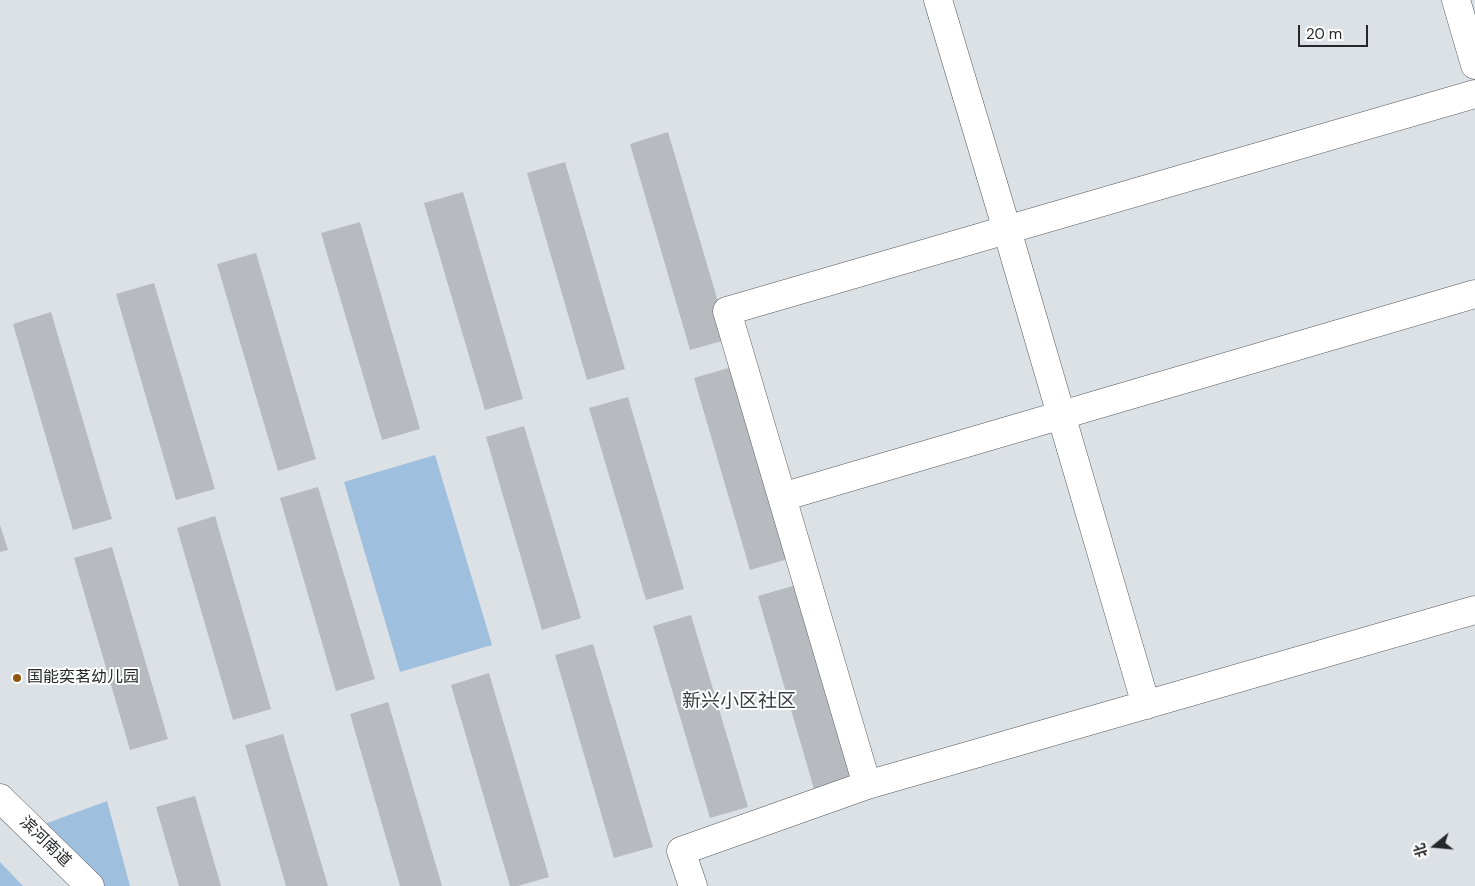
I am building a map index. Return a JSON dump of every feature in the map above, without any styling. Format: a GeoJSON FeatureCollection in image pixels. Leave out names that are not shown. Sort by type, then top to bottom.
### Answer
{"type":"FeatureCollection","features":[{"type":"Feature","properties":{"kind":"street"},"geometry":{"type":"LineString","coordinates":[[938,0],[1146,705]]}},
{"type":"Feature","properties":{"kind":"street"},"geometry":{"type":"LineString","coordinates":[[1456,0],[1475,65]]}},
{"type":"Feature","properties":{"kind":"street"},"geometry":{"type":"LineString","coordinates":[[867,785],[727,311],[1475,94]]}},
{"type":"Feature","properties":{"kind":"street"},"geometry":{"type":"LineString","coordinates":[[782,497],[1475,294]]}},
{"type":"Feature","properties":{"kind":"street"},"geometry":{"type":"LineString","coordinates":[[693,886],[681,851],[867,785],[1475,610]]}},
{"type":"Feature","properties":{"kind":"street","name":"滨河南道"},"geometry":{"type":"LineString","coordinates":[[0,798],[90,886]]}},
{"type":"Feature","properties":{"kind":"shaded area"},"geometry":{"type":"Polygon","coordinates":[[[435,455],[492,645],[400,672],[344,482],[435,455]]]}},
{"type":"Feature","properties":{"kind":"shaded area"},"geometry":{"type":"Polygon","coordinates":[[[107,801],[130,886],[97,886],[42,825],[107,801]]]}},
{"type":"Feature","properties":{"kind":"shaded area"},"geometry":{"type":"Polygon","coordinates":[[[0,862],[23,886],[0,886],[0,862]]]}},
{"type":"Feature","properties":{"kind":"building"},"geometry":{"type":"Polygon","coordinates":[[[668,132],[729,339],[690,350],[630,144],[668,132]]]}},
{"type":"Feature","properties":{"kind":"building"},"geometry":{"type":"Polygon","coordinates":[[[565,162],[625,369],[587,380],[527,173],[565,162]]]}},
{"type":"Feature","properties":{"kind":"building"},"geometry":{"type":"Polygon","coordinates":[[[463,192],[523,399],[485,410],[424,203],[463,192]]]}},
{"type":"Feature","properties":{"kind":"building"},"geometry":{"type":"Polygon","coordinates":[[[360,222],[420,429],[382,440],[321,233],[360,222]]]}},
{"type":"Feature","properties":{"kind":"building"},"geometry":{"type":"Polygon","coordinates":[[[256,253],[316,459],[278,471],[217,264],[256,253]]]}},
{"type":"Feature","properties":{"kind":"building"},"geometry":{"type":"Polygon","coordinates":[[[154,283],[215,489],[176,500],[116,294],[154,283]]]}},
{"type":"Feature","properties":{"kind":"building"},"geometry":{"type":"Polygon","coordinates":[[[51,312],[112,519],[73,530],[13,324],[51,312]]]}},
{"type":"Feature","properties":{"kind":"building"},"geometry":{"type":"Polygon","coordinates":[[[732,367],[788,559],[750,570],[694,378],[732,367]]]}},
{"type":"Feature","properties":{"kind":"building"},"geometry":{"type":"Polygon","coordinates":[[[628,397],[684,589],[646,600],[589,408],[628,397]]]}},
{"type":"Feature","properties":{"kind":"building"},"geometry":{"type":"Polygon","coordinates":[[[524,426],[581,618],[542,630],[486,437],[524,426]]]}},
{"type":"Feature","properties":{"kind":"building"},"geometry":{"type":"Polygon","coordinates":[[[318,487],[375,679],[336,691],[280,498],[318,487]]]}},
{"type":"Feature","properties":{"kind":"building"},"geometry":{"type":"Polygon","coordinates":[[[215,516],[271,709],[233,720],[177,528],[215,516]]]}},
{"type":"Feature","properties":{"kind":"building"},"geometry":{"type":"Polygon","coordinates":[[[0,525],[8,550],[0,552],[0,525]]]}},
{"type":"Feature","properties":{"kind":"building"},"geometry":{"type":"Polygon","coordinates":[[[112,547],[168,739],[130,750],[74,558],[112,547]]]}},
{"type":"Feature","properties":{"kind":"building"},"geometry":{"type":"Polygon","coordinates":[[[796,585],[852,777],[814,789],[758,596],[796,585]]]}},
{"type":"Feature","properties":{"kind":"building"},"geometry":{"type":"Polygon","coordinates":[[[691,615],[748,807],[710,818],[653,626],[691,615]]]}},
{"type":"Feature","properties":{"kind":"building"},"geometry":{"type":"Polygon","coordinates":[[[593,644],[653,847],[614,858],[555,655],[593,644]]]}},
{"type":"Feature","properties":{"kind":"building"},"geometry":{"type":"Polygon","coordinates":[[[489,673],[549,877],[518,886],[510,886],[451,685],[489,673]]]}},
{"type":"Feature","properties":{"kind":"building"},"geometry":{"type":"Polygon","coordinates":[[[388,702],[442,886],[400,886],[350,714],[388,702]]]}},
{"type":"Feature","properties":{"kind":"building"},"geometry":{"type":"Polygon","coordinates":[[[283,734],[328,886],[286,886],[245,745],[283,734]]]}},
{"type":"Feature","properties":{"kind":"building"},"geometry":{"type":"Polygon","coordinates":[[[195,796],[221,886],[179,886],[156,807],[195,796]]]}},
{"type":"Feature","properties":{"kind":"place","name":"国能奕茗幼儿园"},"geometry":{"type":"Point","coordinates":[17,678]}},
{"type":"Feature","properties":{"kind":"district","name":"新兴小区社区"},"geometry":{"type":"Point","coordinates":[739,702]}}]}
